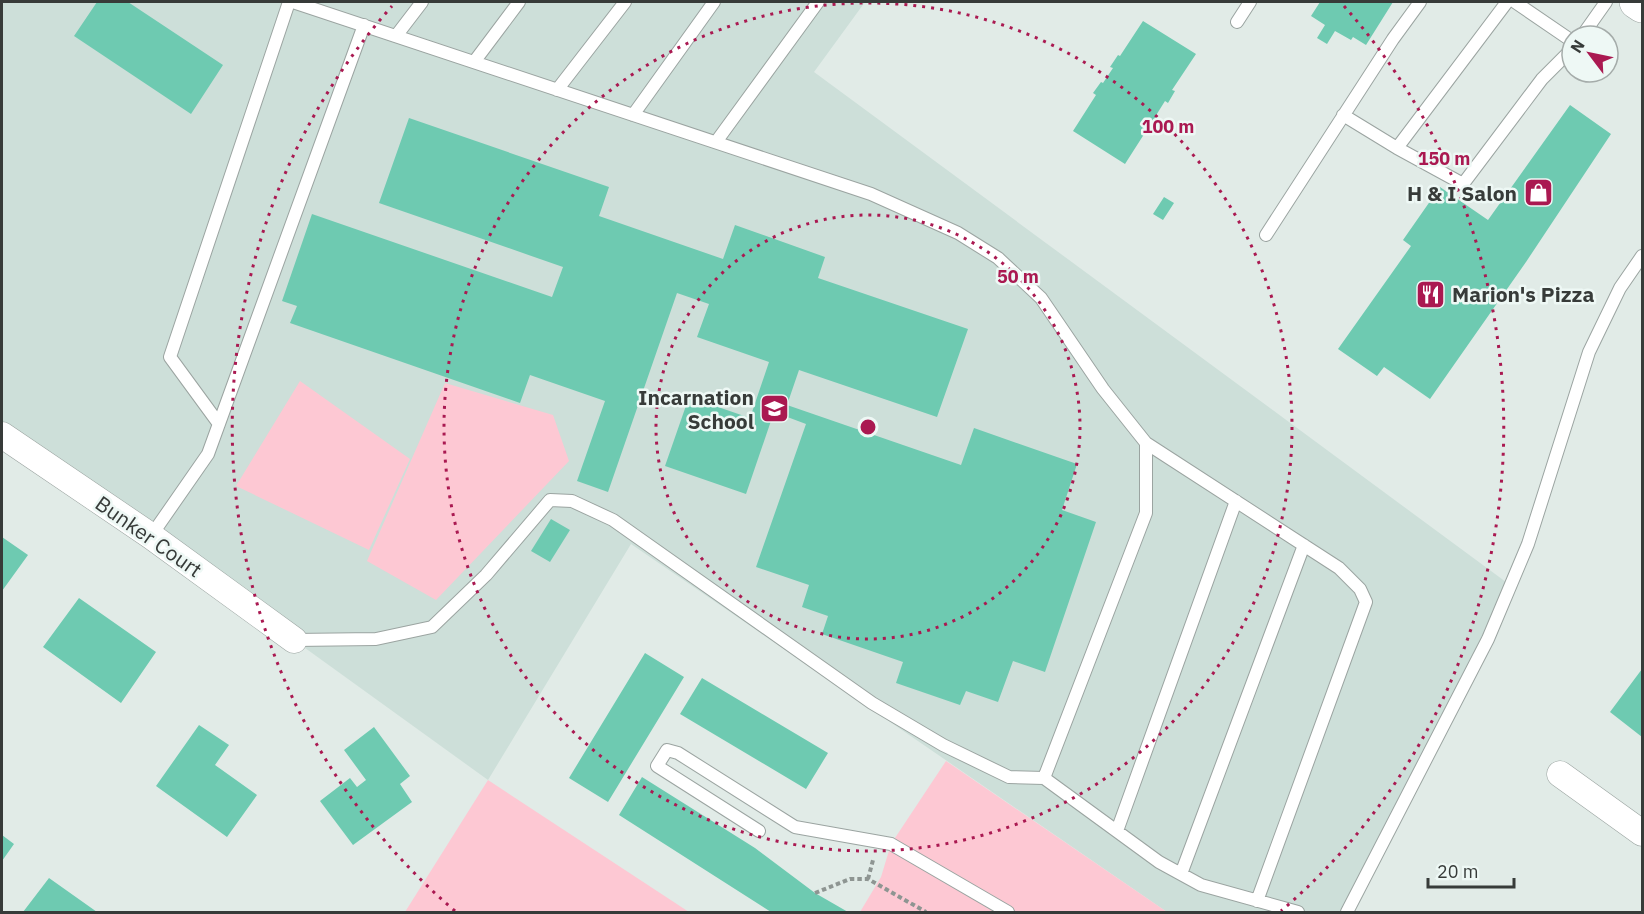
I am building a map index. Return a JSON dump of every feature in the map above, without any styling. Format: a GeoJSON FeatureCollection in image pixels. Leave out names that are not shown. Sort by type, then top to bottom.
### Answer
{"type":"FeatureCollection","features":[{"type":"Feature","properties":{"kind":"main road"},"geometry":{"type":"LineString","coordinates":[[1636,2],[1642,6]]}},
{"type":"Feature","properties":{"kind":"street","name":"Bunker Court"},"geometry":{"type":"LineString","coordinates":[[2,435],[151,536],[294,640]]}},
{"type":"Feature","properties":{"kind":"street"},"geometry":{"type":"LineString","coordinates":[[1560,774],[1642,833]]}},
{"type":"Feature","properties":{"kind":"lane"},"geometry":{"type":"LineString","coordinates":[[219,423],[170,357],[291,2],[324,6],[364,25],[870,194],[958,233],[998,258],[1041,298],[1103,389],[1146,443],[1339,568],[1360,589],[1366,603],[1257,901]]}},
{"type":"Feature","properties":{"kind":"lane"},"geometry":{"type":"LineString","coordinates":[[396,36],[422,2]]}},
{"type":"Feature","properties":{"kind":"lane"},"geometry":{"type":"LineString","coordinates":[[474,62],[519,2]]}},
{"type":"Feature","properties":{"kind":"lane"},"geometry":{"type":"LineString","coordinates":[[557,90],[625,2]]}},
{"type":"Feature","properties":{"kind":"lane"},"geometry":{"type":"LineString","coordinates":[[633,115],[714,2]]}},
{"type":"Feature","properties":{"kind":"lane"},"geometry":{"type":"LineString","coordinates":[[716,142],[818,2]]}},
{"type":"Feature","properties":{"kind":"lane"},"geometry":{"type":"LineString","coordinates":[[1237,22],[1250,2]]}},
{"type":"Feature","properties":{"kind":"lane"},"geometry":{"type":"LineString","coordinates":[[1266,235],[1393,39],[1420,2]]}},
{"type":"Feature","properties":{"kind":"lane"},"geometry":{"type":"LineString","coordinates":[[1397,148],[1507,2]]}},
{"type":"Feature","properties":{"kind":"lane"},"geometry":{"type":"LineString","coordinates":[[1515,2],[1560,33]]}},
{"type":"Feature","properties":{"kind":"lane"},"geometry":{"type":"LineString","coordinates":[[1590,24],[1606,2]]}},
{"type":"Feature","properties":{"kind":"lane"},"geometry":{"type":"LineString","coordinates":[[151,536],[208,454],[364,25]]}},
{"type":"Feature","properties":{"kind":"lane"},"geometry":{"type":"LineString","coordinates":[[1343,115],[1463,184],[1542,79],[1560,61]]}},
{"type":"Feature","properties":{"kind":"lane"},"geometry":{"type":"LineString","coordinates":[[1347,912],[1488,639],[1528,544],[1589,352],[1620,288],[1642,256]]}},
{"type":"Feature","properties":{"kind":"lane"},"geometry":{"type":"LineString","coordinates":[[1044,778],[1146,513],[1146,443]]}},
{"type":"Feature","properties":{"kind":"lane"},"geometry":{"type":"LineString","coordinates":[[294,640],[376,639],[432,627],[486,575],[550,500],[572,501],[613,519],[872,703],[943,745],[1009,777],[1044,778],[1159,862],[1201,885],[1298,912]]}},
{"type":"Feature","properties":{"kind":"lane"},"geometry":{"type":"LineString","coordinates":[[1117,831],[1236,501]]}},
{"type":"Feature","properties":{"kind":"lane"},"geometry":{"type":"LineString","coordinates":[[1181,874],[1305,545]]}},
{"type":"Feature","properties":{"kind":"lane"},"geometry":{"type":"LineString","coordinates":[[759,831],[657,766],[667,750],[678,753],[795,827],[891,844],[1008,912]]}},
{"type":"Feature","properties":{"kind":"path"},"geometry":{"type":"LineString","coordinates":[[815,892],[850,879],[868,879],[926,912]]}},
{"type":"Feature","properties":{"kind":"shaded area"},"geometry":{"type":"Polygon","coordinates":[[[2,2],[865,2],[814,72],[1510,585],[1347,912],[1167,912],[631,544],[488,780],[294,640],[2,435],[2,2]]]}},
{"type":"Feature","properties":{"kind":"shaded area"},"geometry":{"type":"Polygon","coordinates":[[[300,381],[410,459],[369,550],[236,486],[300,381]]]}},
{"type":"Feature","properties":{"kind":"shaded area"},"geometry":{"type":"Polygon","coordinates":[[[445,383],[553,415],[569,461],[436,600],[367,561],[445,383]]]}},
{"type":"Feature","properties":{"kind":"shaded area"},"geometry":{"type":"Polygon","coordinates":[[[946,761],[1167,912],[860,912],[881,877],[891,844],[946,761]]]}},
{"type":"Feature","properties":{"kind":"shaded area"},"geometry":{"type":"Polygon","coordinates":[[[488,780],[689,912],[405,912],[488,780]]]}},
{"type":"Feature","properties":{"kind":"building"},"geometry":{"type":"Polygon","coordinates":[[[97,2],[128,2],[223,65],[191,114],[74,36],[97,2]]]}},
{"type":"Feature","properties":{"kind":"building"},"geometry":{"type":"Polygon","coordinates":[[[1320,2],[1393,2],[1366,45],[1353,37],[1351,40],[1335,31],[1327,44],[1317,38],[1325,25],[1311,16],[1320,2]]]}},
{"type":"Feature","properties":{"kind":"building"},"geometry":{"type":"Polygon","coordinates":[[[1143,21],[1196,54],[1172,90],[1175,91],[1168,103],[1165,101],[1155,117],[1158,118],[1150,130],[1148,128],[1125,164],[1073,131],[1096,95],[1093,93],[1101,82],[1103,83],[1113,68],[1110,67],[1143,21]]]}},
{"type":"Feature","properties":{"kind":"building"},"geometry":{"type":"Polygon","coordinates":[[[1570,105],[1611,134],[1526,262],[1430,399],[1384,367],[1377,376],[1338,349],[1411,246],[1403,240],[1440,187],[1488,220],[1570,105]]]}},
{"type":"Feature","properties":{"kind":"building","name":"Incarnation School"},"geometry":{"type":"Polygon","coordinates":[[[409,118],[609,187],[599,216],[723,259],[735,225],[825,257],[818,278],[968,329],[937,417],[799,370],[787,405],[961,465],[974,428],[1077,464],[1062,510],[1096,522],[1045,672],[1013,661],[998,702],[966,691],[960,705],[896,683],[903,662],[822,634],[828,616],[802,607],[809,585],[756,567],[806,424],[774,412],[746,494],[665,466],[689,397],[750,418],[769,362],[697,337],[709,304],[677,293],[608,492],[577,481],[605,401],[530,375],[520,403],[290,323],[297,306],[282,301],[312,214],[552,297],[563,267],[379,203],[409,118]]]}},
{"type":"Feature","properties":{"kind":"building"},"geometry":{"type":"Polygon","coordinates":[[[1164,197],[1174,203],[1163,220],[1153,214],[1164,197]]]}},
{"type":"Feature","properties":{"kind":"building"},"geometry":{"type":"Polygon","coordinates":[[[551,519],[570,530],[550,562],[531,551],[551,519]]]}},
{"type":"Feature","properties":{"kind":"building"},"geometry":{"type":"Polygon","coordinates":[[[2,537],[28,555],[2,591],[2,537]]]}},
{"type":"Feature","properties":{"kind":"building"},"geometry":{"type":"Polygon","coordinates":[[[79,598],[156,652],[121,703],[43,647],[79,598]]]}},
{"type":"Feature","properties":{"kind":"building"},"geometry":{"type":"Polygon","coordinates":[[[645,653],[684,677],[608,802],[569,778],[645,653]]]}},
{"type":"Feature","properties":{"kind":"building"},"geometry":{"type":"Polygon","coordinates":[[[1642,669],[1642,737],[1610,712],[1642,669]]]}},
{"type":"Feature","properties":{"kind":"building"},"geometry":{"type":"Polygon","coordinates":[[[702,678],[828,753],[806,789],[680,714],[702,678]]]}},
{"type":"Feature","properties":{"kind":"building"},"geometry":{"type":"Polygon","coordinates":[[[199,725],[229,745],[215,765],[257,795],[227,837],[156,786],[199,725]]]}},
{"type":"Feature","properties":{"kind":"building"},"geometry":{"type":"Polygon","coordinates":[[[374,727],[410,776],[400,784],[412,802],[353,845],[320,801],[350,778],[357,787],[366,780],[344,750],[374,727]]]}},
{"type":"Feature","properties":{"kind":"building"},"geometry":{"type":"Polygon","coordinates":[[[642,777],[755,848],[815,893],[848,912],[771,912],[619,815],[642,777]]]}},
{"type":"Feature","properties":{"kind":"building"},"geometry":{"type":"Polygon","coordinates":[[[2,835],[14,844],[2,861],[2,835]]]}},
{"type":"Feature","properties":{"kind":"building"},"geometry":{"type":"Polygon","coordinates":[[[49,878],[97,912],[23,912],[49,878]]]}},
{"type":"Feature","properties":{"kind":"place","name":"H & I Salon"},"geometry":{"type":"Point","coordinates":[1538,193]}},
{"type":"Feature","properties":{"kind":"place","name":"Marion's Pizza"},"geometry":{"type":"Point","coordinates":[1431,294]}},
{"type":"Feature","properties":{"kind":"place","name":"Incarnation School"},"geometry":{"type":"Point","coordinates":[775,409]}}]}
